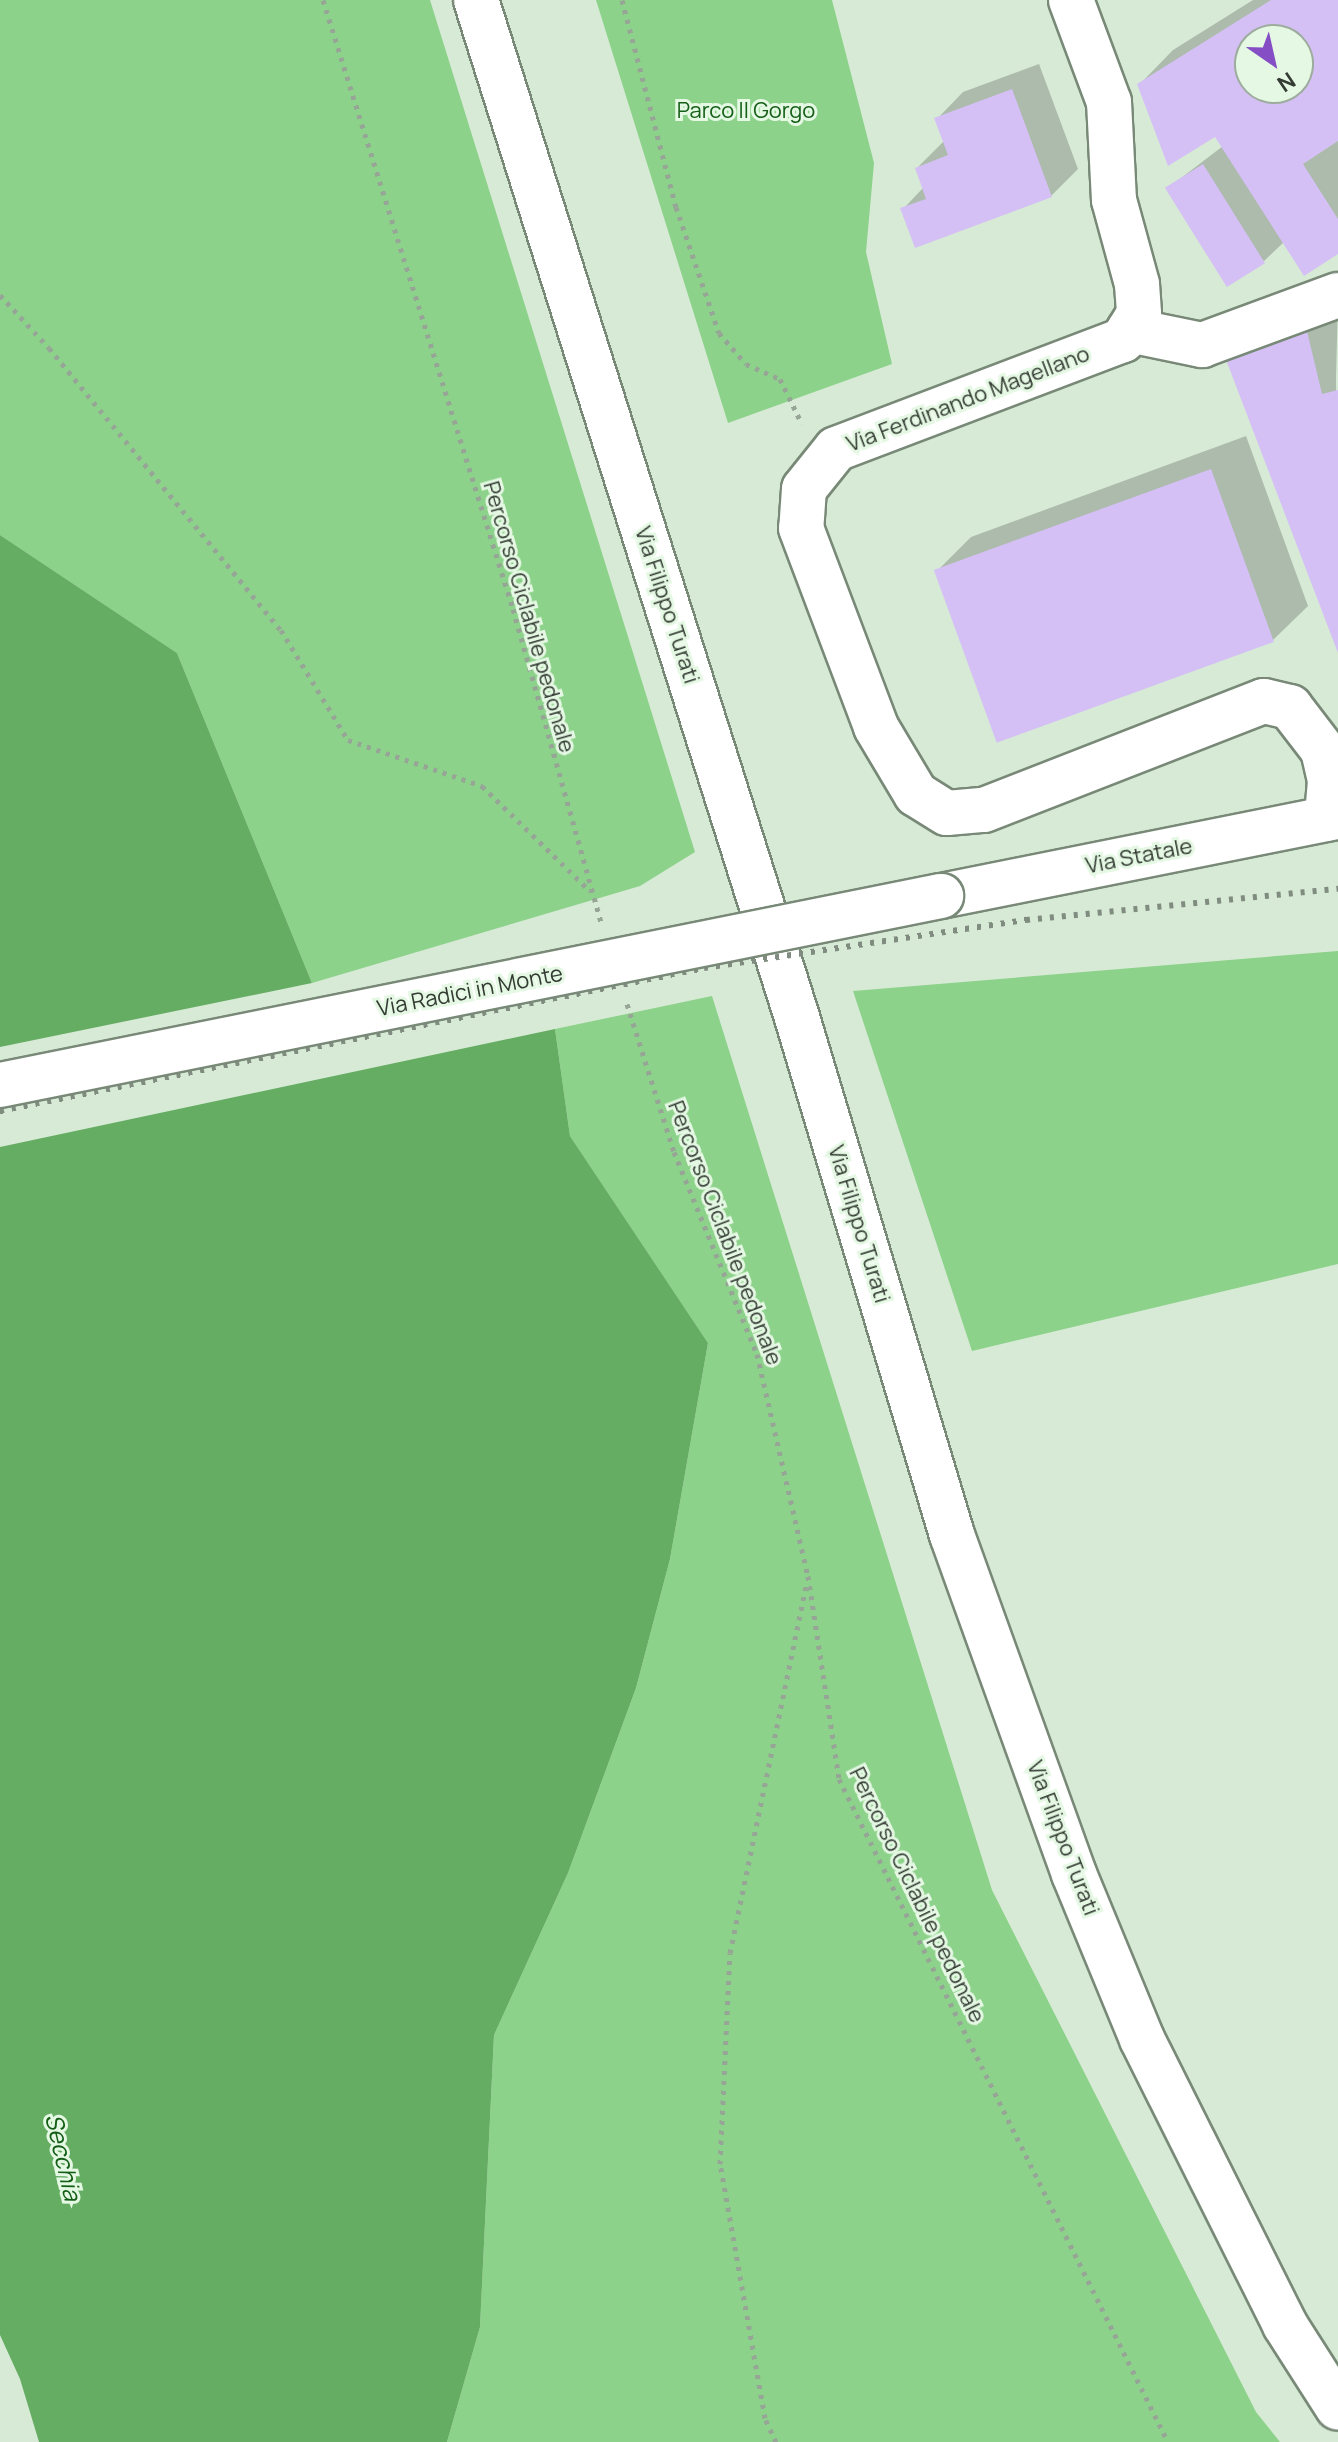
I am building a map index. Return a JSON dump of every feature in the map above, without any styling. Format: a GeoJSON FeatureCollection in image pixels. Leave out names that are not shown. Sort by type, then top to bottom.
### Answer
{"type":"FeatureCollection","features":[{"type":"Feature","properties":{"kind":"street","name":"Via Filippo Turati"},"geometry":{"type":"LineString","coordinates":[[476,0],[796,1014],[957,1550],[1074,1874],[1142,2039],[1285,2325],[1338,2408]]}},
{"type":"Feature","properties":{"kind":"street"},"geometry":{"type":"LineString","coordinates":[[1071,0],[1109,102],[1114,200],[1137,284],[1139,314],[1129,330],[1202,345],[1338,295]]}},
{"type":"Feature","properties":{"kind":"street","name":"Via Ferdinando Magellano"},"geometry":{"type":"LineString","coordinates":[[1129,330],[1123,340],[836,449],[821,463],[804,489],[801,528],[876,727],[916,794],[947,813],[984,810],[1264,701],[1290,707],[1323,750],[1330,781],[1332,818]]}},
{"type":"Feature","properties":{"kind":"street","name":"Via Statale"},"geometry":{"type":"LineString","coordinates":[[941,896],[1332,818]]}},
{"type":"Feature","properties":{"kind":"street","name":"Via Radici in Monte"},"geometry":{"type":"LineString","coordinates":[[0,1085],[941,896]]}},
{"type":"Feature","properties":{"kind":"path","name":"Percorso Ciclabile pedonale"},"geometry":{"type":"LineString","coordinates":[[323,0],[513,609],[605,935]]}},
{"type":"Feature","properties":{"kind":"path"},"geometry":{"type":"LineString","coordinates":[[622,0],[676,207],[719,333],[746,364],[780,379],[821,463]]}},
{"type":"Feature","properties":{"kind":"path"},"geometry":{"type":"LineString","coordinates":[[0,295],[49,348],[281,630],[348,740],[482,786],[591,892]]}},
{"type":"Feature","properties":{"kind":"path","name":"Percorso Ciclabile pedonale"},"geometry":{"type":"LineString","coordinates":[[623,993],[674,1152],[757,1354],[808,1576],[839,1779],[1168,2442]]}},
{"type":"Feature","properties":{"kind":"path"},"geometry":{"type":"LineString","coordinates":[[776,2442],[765,2418],[720,2164],[730,1953],[808,1576]]}},
{"type":"Feature","properties":{"kind":"green space"},"geometry":{"type":"Polygon","coordinates":[[[0,0],[430,0],[695,852],[640,886],[312,983],[177,653],[0,535],[0,0]]]}},
{"type":"Feature","properties":{"kind":"green space","name":"Parco Il Gorgo"},"geometry":{"type":"Polygon","coordinates":[[[596,0],[832,0],[874,163],[866,252],[892,364],[728,423],[596,0]]]}},
{"type":"Feature","properties":{"kind":"green space"},"geometry":{"type":"Polygon","coordinates":[[[1338,951],[1338,1264],[972,1351],[853,991],[1338,951]]]}},
{"type":"Feature","properties":{"kind":"green space"},"geometry":{"type":"Polygon","coordinates":[[[712,996],[992,1890],[1256,2412],[1280,2442],[447,2442],[480,2327],[494,2035],[568,1873],[636,1688],[670,1559],[708,1343],[570,1136],[555,1029],[712,996]]]}},
{"type":"Feature","properties":{"kind":"water"},"geometry":{"type":"Polygon","coordinates":[[[0,535],[177,653],[312,983],[0,1047],[0,535]]]}},
{"type":"Feature","properties":{"kind":"water","name":"Secchia"},"geometry":{"type":"Polygon","coordinates":[[[555,1029],[570,1136],[708,1343],[670,1559],[636,1688],[568,1873],[494,2035],[480,2327],[447,2442],[39,2442],[20,2379],[0,2335],[0,1147],[555,1029]]]}},
{"type":"Feature","properties":{"kind":"building"},"geometry":{"type":"Polygon","coordinates":[[[1271,0],[1338,0],[1338,141],[1303,164],[1338,219],[1338,254],[1304,276],[1215,137],[1168,166],[1137,84],[1271,0]]]}},
{"type":"Feature","properties":{"kind":"building"},"geometry":{"type":"Polygon","coordinates":[[[1012,89],[1052,197],[915,248],[900,208],[926,199],[915,168],[948,155],[934,118],[1012,89]]]}},
{"type":"Feature","properties":{"kind":"building"},"geometry":{"type":"Polygon","coordinates":[[[1203,164],[1265,263],[1227,287],[1165,188],[1203,164]]]}},
{"type":"Feature","properties":{"kind":"building"},"geometry":{"type":"Polygon","coordinates":[[[1307,331],[1322,394],[1338,390],[1338,653],[1223,352],[1307,331]]]}},
{"type":"Feature","properties":{"kind":"building"},"geometry":{"type":"Polygon","coordinates":[[[1211,469],[1274,642],[997,743],[934,570],[1211,469]]]}},
{"type":"Feature","properties":{"kind":"railway"},"geometry":{"type":"LineString","coordinates":[[0,1111],[704,968],[1026,920],[1338,889]]}}]}
